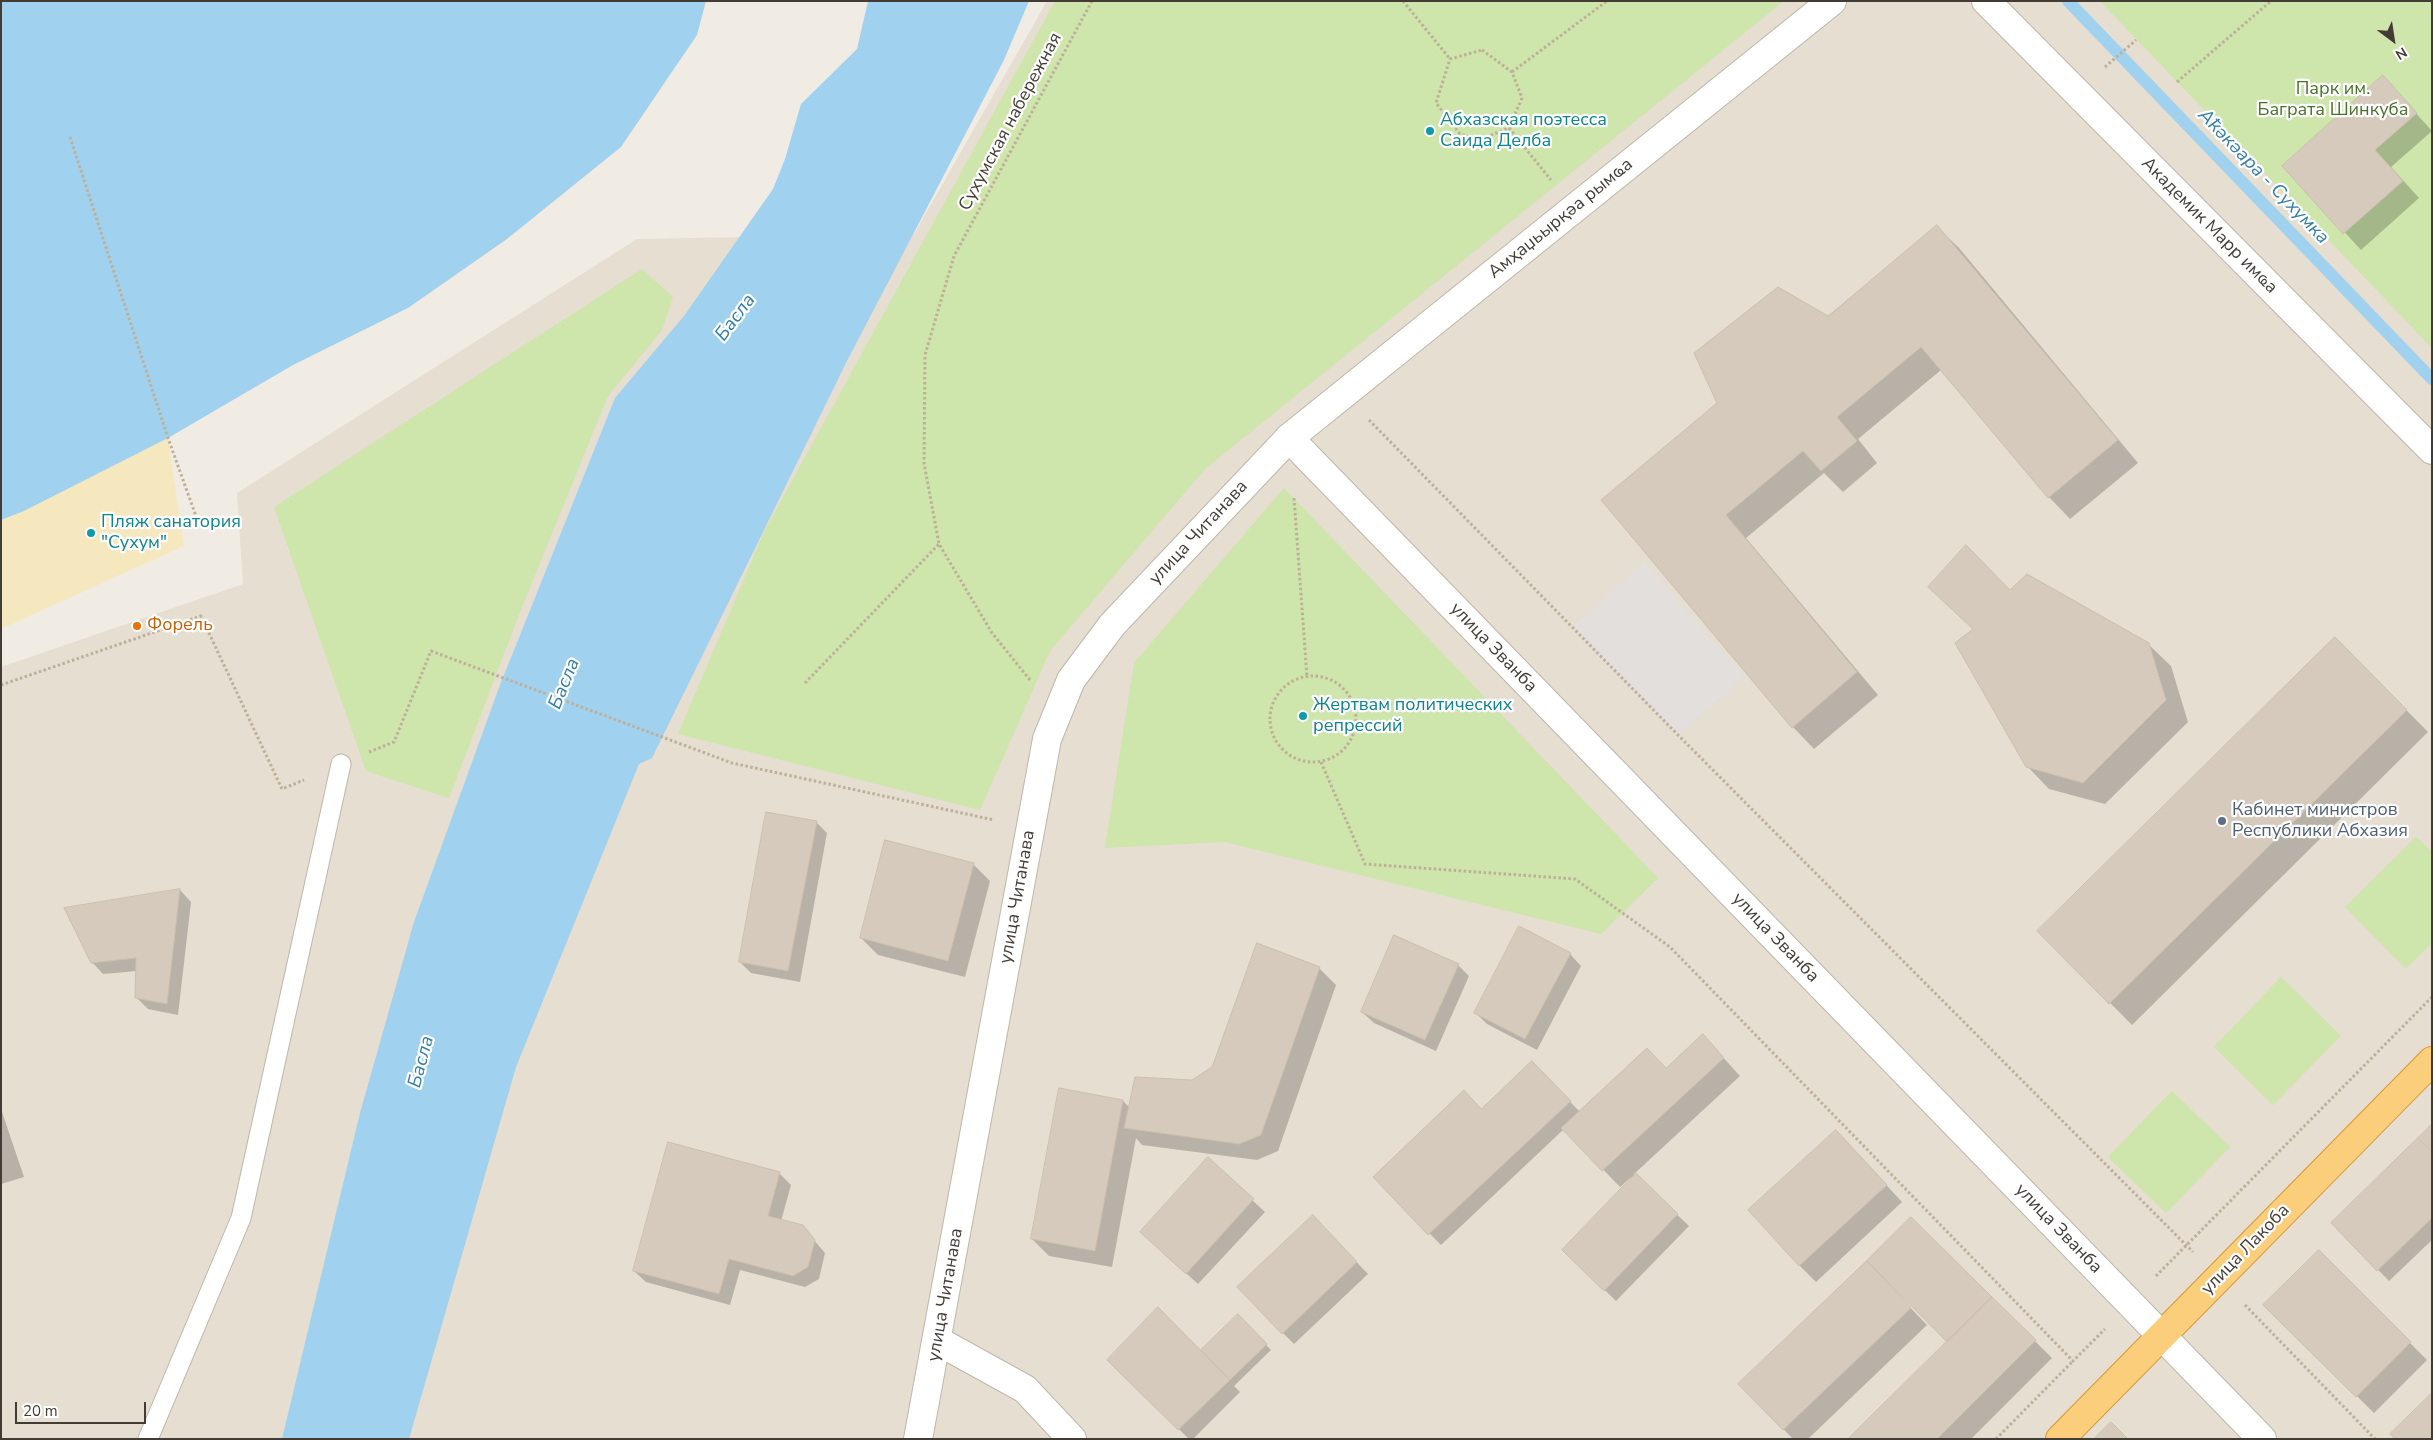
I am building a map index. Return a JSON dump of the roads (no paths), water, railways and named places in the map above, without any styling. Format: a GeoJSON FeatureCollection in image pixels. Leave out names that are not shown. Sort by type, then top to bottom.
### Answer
{"type":"FeatureCollection","features":[{"type":"Feature","properties":{"kind":"highway","name":"улица Лакоба"},"geometry":{"type":"LineString","coordinates":[[2060,1439],[2432,1061]]}},
{"type":"Feature","properties":{"kind":"street","name":"Амҳаџьырқәа рымҩа"},"geometry":{"type":"LineString","coordinates":[[1289,438],[1832,1]]}},
{"type":"Feature","properties":{"kind":"street","name":"Академик Марр имҩа"},"geometry":{"type":"LineString","coordinates":[[1986,1],[2432,450]]}},
{"type":"Feature","properties":{"kind":"street","name":"улица Читанава"},"geometry":{"type":"LineString","coordinates":[[918,1439],[938,1341],[1047,739],[1071,680],[1112,625],[1289,438]]}},
{"type":"Feature","properties":{"kind":"street","name":"улица Званба"},"geometry":{"type":"LineString","coordinates":[[1289,438],[2262,1439]]}},
{"type":"Feature","properties":{"kind":"street"},"geometry":{"type":"LineString","coordinates":[[938,1341],[1025,1389],[1072,1439]]}},
{"type":"Feature","properties":{"kind":"lane"},"geometry":{"type":"LineString","coordinates":[[148,1439],[241,1218],[341,764]]}},
{"type":"Feature","properties":{"kind":"water"},"geometry":{"type":"Polygon","coordinates":[[[1,1],[706,1],[697,35],[621,147],[507,239],[408,308],[293,365],[168,438],[24,511],[1,520],[1,1]]]}},
{"type":"Feature","properties":{"kind":"water","name":"Басла"},"geometry":{"type":"Polygon","coordinates":[[[868,1],[1029,1],[1004,60],[847,361],[652,758],[639,764],[516,1067],[409,1439],[282,1439],[360,1113],[414,922],[500,685],[615,398],[684,316],[773,189],[785,159],[801,104],[857,49],[868,1]]]}},
{"type":"Feature","properties":{"kind":"waterway","name":"Аҟәкәара - Сухумка"},"geometry":{"type":"LineString","coordinates":[[2068,1],[2432,379]]}},
{"type":"Feature","properties":{"kind":"place","name":"Абхазская поэтесса Саида Делба"},"geometry":{"type":"Point","coordinates":[1430,131]}},
{"type":"Feature","properties":{"kind":"place","name":"Пляж санатория \"Сухум\""},"geometry":{"type":"Point","coordinates":[91,533]}},
{"type":"Feature","properties":{"kind":"place","name":"Форель"},"geometry":{"type":"Point","coordinates":[137,626]}},
{"type":"Feature","properties":{"kind":"place","name":"Жертвам политических репрессий"},"geometry":{"type":"Point","coordinates":[1303,716]}},
{"type":"Feature","properties":{"kind":"place","name":"Кабинет министров Республики Абхазия"},"geometry":{"type":"Point","coordinates":[2222,821]}},
{"type":"Feature","properties":{"kind":"park label","name":"Парк им. Баграта Шинкуба"},"geometry":{"type":"Point","coordinates":[2333,100]}}]}
